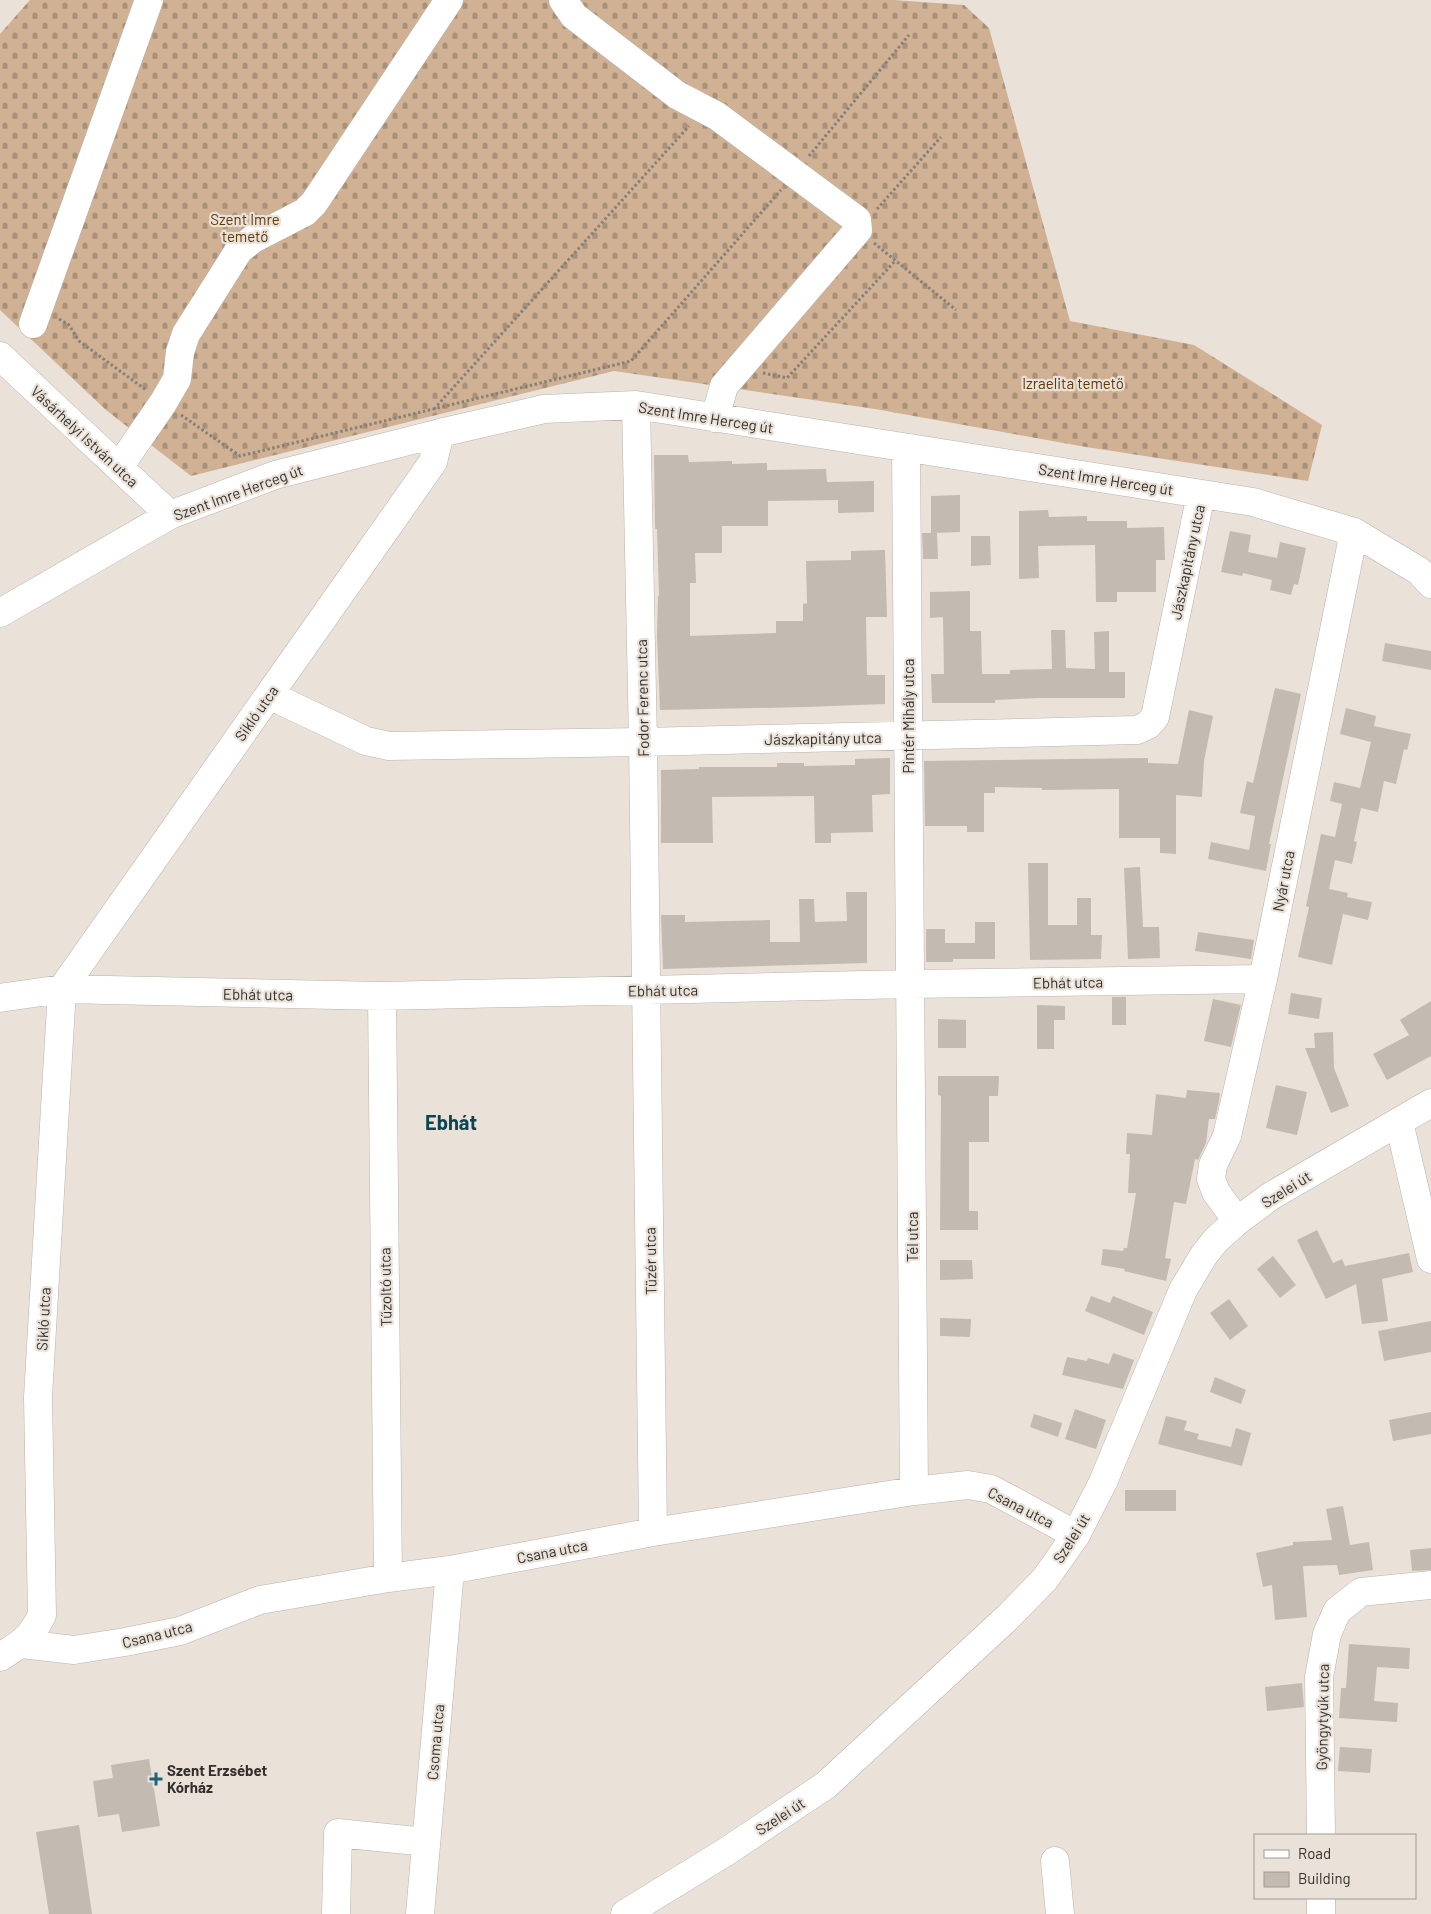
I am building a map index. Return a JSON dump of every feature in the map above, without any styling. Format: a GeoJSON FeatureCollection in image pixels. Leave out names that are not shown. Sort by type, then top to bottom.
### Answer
{"type":"FeatureCollection","features":[{"type":"Feature","properties":{"kind":"street"},"geometry":{"type":"LineString","coordinates":[[36,316],[149,0]]}},
{"type":"Feature","properties":{"kind":"street"},"geometry":{"type":"LineString","coordinates":[[119,467],[163,403],[177,379],[180,352],[186,334],[239,250],[253,239],[305,212],[314,203],[449,0]]}},
{"type":"Feature","properties":{"kind":"street"},"geometry":{"type":"LineString","coordinates":[[563,0],[574,16],[677,95],[717,116],[857,220],[858,230],[724,386],[715,418]]}},
{"type":"Feature","properties":{"kind":"street","name":"Vásárhelyi István utca"},"geometry":{"type":"LineString","coordinates":[[0,356],[170,515]]}},
{"type":"Feature","properties":{"kind":"street","name":"Szent Imre Herceg út"},"geometry":{"type":"LineString","coordinates":[[0,613],[170,515],[276,475],[437,421],[544,409],[636,405],[1253,502],[1354,532],[1419,572],[1431,584]]}},
{"type":"Feature","properties":{"kind":"street","name":"Fodor Ferenc utca"},"geometry":{"type":"LineString","coordinates":[[636,405],[647,991]]}},
{"type":"Feature","properties":{"kind":"street","name":"Sikló utca"},"geometry":{"type":"LineString","coordinates":[[11,1650],[34,1631],[42,1615],[38,1397],[62,989],[433,462],[437,421]]}},
{"type":"Feature","properties":{"kind":"street","name":"Pintér Mihály utca"},"geometry":{"type":"LineString","coordinates":[[906,448],[910,984]]}},
{"type":"Feature","properties":{"kind":"street","name":"Jászkapitány utca"},"geometry":{"type":"LineString","coordinates":[[269,695],[366,741],[389,746],[1137,730],[1148,725],[1154,717],[1201,494]]}},
{"type":"Feature","properties":{"kind":"street","name":"Nyár utca"},"geometry":{"type":"LineString","coordinates":[[1237,1221],[1216,1192],[1211,1179],[1214,1165],[1227,1136],[1263,979],[1354,532]]}},
{"type":"Feature","properties":{"kind":"street","name":"Ebhát utca"},"geometry":{"type":"LineString","coordinates":[[62,989],[382,996],[910,984],[1263,979]]}},
{"type":"Feature","properties":{"kind":"street","name":"Tél utca"},"geometry":{"type":"LineString","coordinates":[[910,984],[914,1491]]}},
{"type":"Feature","properties":{"kind":"street"},"geometry":{"type":"LineString","coordinates":[[0,998],[62,989]]}},
{"type":"Feature","properties":{"kind":"street","name":"Tüzér utca"},"geometry":{"type":"LineString","coordinates":[[647,991],[653,1532]]}},
{"type":"Feature","properties":{"kind":"street","name":"Tűzoltó utca"},"geometry":{"type":"LineString","coordinates":[[382,996],[388,1578]]}},
{"type":"Feature","properties":{"kind":"street","name":"Szelei út"},"geometry":{"type":"LineString","coordinates":[[625,1914],[724,1853],[826,1785],[1007,1618],[1045,1579],[1076,1535],[1103,1482],[1183,1290],[1210,1247],[1237,1221],[1271,1196],[1431,1104]]}},
{"type":"Feature","properties":{"kind":"street"},"geometry":{"type":"LineString","coordinates":[[1399,1122],[1431,1259]]}},
{"type":"Feature","properties":{"kind":"street","name":"Csana utca"},"geometry":{"type":"LineString","coordinates":[[11,1650],[74,1650],[125,1642],[180,1631],[260,1600],[388,1578],[450,1570],[653,1532],[914,1491],[968,1485],[991,1489],[1076,1535]]}},
{"type":"Feature","properties":{"kind":"street","name":"Csoma utca"},"geometry":{"type":"LineString","coordinates":[[420,1914],[450,1570]]}},
{"type":"Feature","properties":{"kind":"street","name":"Gyöngytyúk utca"},"geometry":{"type":"LineString","coordinates":[[1321,1834],[1320,1677],[1326,1634],[1337,1611],[1361,1592],[1431,1585]]}},
{"type":"Feature","properties":{"kind":"street"},"geometry":{"type":"LineString","coordinates":[[336,1914],[338,1833],[426,1842]]}},
{"type":"Feature","properties":{"kind":"street"},"geometry":{"type":"LineString","coordinates":[[1054,1861],[1060,1914]]}},
{"type":"Feature","properties":{"kind":"street"},"geometry":{"type":"LineString","coordinates":[[1321,1899],[1321,1914]]}},
{"type":"Feature","properties":{"kind":"path"},"geometry":{"type":"LineString","coordinates":[[36,316],[69,325],[79,341],[163,403],[240,456],[437,421],[631,361],[794,174],[909,35]]}},
{"type":"Feature","properties":{"kind":"path"},"geometry":{"type":"LineString","coordinates":[[437,421],[704,109]]}},
{"type":"Feature","properties":{"kind":"path"},"geometry":{"type":"LineString","coordinates":[[941,137],[858,230],[956,310]]}},
{"type":"Feature","properties":{"kind":"path"},"geometry":{"type":"LineString","coordinates":[[739,369],[788,378],[896,260]]}},
{"type":"Feature","properties":{"kind":"green space","name":"Szent Imre temető"},"geometry":{"type":"Polygon","coordinates":[[[30,0],[894,0],[964,5],[989,28],[1070,321],[1194,345],[1322,425],[1308,481],[1086,447],[875,409],[614,371],[191,476],[106,410],[0,310],[0,34],[30,0]]]}},
{"type":"Feature","properties":{"kind":"building"},"geometry":{"type":"Polygon","coordinates":[[[654,455],[688,455],[689,462],[732,461],[732,464],[767,463],[767,470],[826,469],[827,482],[874,481],[874,512],[838,513],[838,500],[768,501],[768,526],[722,526],[722,553],[695,553],[696,583],[690,583],[690,636],[776,633],[776,621],[803,621],[803,604],[807,603],[806,561],[851,560],[851,551],[885,550],[887,617],[866,617],[867,675],[885,675],[885,704],[660,710],[657,636],[659,596],[657,529],[655,529],[654,455]]]}},
{"type":"Feature","properties":{"kind":"building"},"geometry":{"type":"Polygon","coordinates":[[[960,495],[960,532],[931,533],[931,496],[960,495]]]}},
{"type":"Feature","properties":{"kind":"building"},"geometry":{"type":"Polygon","coordinates":[[[1048,510],[1049,517],[1087,516],[1087,521],[1127,521],[1127,528],[1164,527],[1165,560],[1156,560],[1156,592],[1117,592],[1117,602],[1096,602],[1095,545],[1038,546],[1039,578],[1019,579],[1019,511],[1048,510]]]}},
{"type":"Feature","properties":{"kind":"building"},"geometry":{"type":"Polygon","coordinates":[[[1230,531],[1251,535],[1248,552],[1277,558],[1280,542],[1306,548],[1298,585],[1294,584],[1291,595],[1270,590],[1272,580],[1243,573],[1242,576],[1221,572],[1230,531]]]}},
{"type":"Feature","properties":{"kind":"building"},"geometry":{"type":"Polygon","coordinates":[[[922,533],[937,533],[938,559],[923,559],[922,533]]]}},
{"type":"Feature","properties":{"kind":"building"},"geometry":{"type":"Polygon","coordinates":[[[971,536],[990,536],[991,565],[971,566],[971,536]]]}},
{"type":"Feature","properties":{"kind":"building"},"geometry":{"type":"Polygon","coordinates":[[[970,591],[970,631],[981,631],[982,674],[1010,674],[1010,670],[1052,669],[1051,630],[1065,630],[1066,668],[1095,669],[1094,632],[1109,631],[1109,672],[1125,672],[1125,698],[1039,698],[995,700],[995,703],[932,703],[931,674],[944,674],[943,617],[930,618],[930,592],[970,591]]]}},
{"type":"Feature","properties":{"kind":"building"},"geometry":{"type":"Polygon","coordinates":[[[1385,643],[1431,651],[1431,670],[1382,661],[1385,643]]]}},
{"type":"Feature","properties":{"kind":"building"},"geometry":{"type":"Polygon","coordinates":[[[1275,688],[1301,694],[1269,844],[1271,844],[1266,871],[1208,859],[1211,842],[1249,850],[1255,816],[1240,813],[1247,781],[1253,783],[1275,688]]]}},
{"type":"Feature","properties":{"kind":"building"},"geometry":{"type":"Polygon","coordinates":[[[1346,708],[1376,716],[1374,726],[1411,734],[1407,750],[1404,749],[1396,784],[1384,781],[1378,812],[1361,808],[1354,841],[1357,842],[1352,864],[1335,860],[1329,889],[1348,893],[1347,897],[1372,902],[1368,920],[1343,914],[1332,965],[1298,957],[1309,907],[1306,906],[1321,834],[1335,837],[1342,804],[1330,801],[1334,782],[1360,788],[1371,742],[1340,734],[1346,708]]]}},
{"type":"Feature","properties":{"kind":"building"},"geometry":{"type":"Polygon","coordinates":[[[1189,710],[1213,716],[1204,761],[1202,797],[1176,795],[1176,854],[1160,853],[1160,838],[1119,838],[1119,789],[1042,790],[1042,788],[995,787],[995,793],[984,793],[984,832],[967,832],[967,826],[925,826],[924,761],[1148,758],[1148,763],[1178,764],[1189,710]]]}},
{"type":"Feature","properties":{"kind":"building"},"geometry":{"type":"Polygon","coordinates":[[[890,758],[890,794],[872,795],[873,832],[831,833],[831,843],[815,843],[814,796],[712,797],[713,843],[661,843],[661,770],[699,769],[699,767],[777,767],[777,763],[804,763],[804,766],[855,765],[855,759],[890,758]]]}},
{"type":"Feature","properties":{"kind":"building"},"geometry":{"type":"Polygon","coordinates":[[[1028,863],[1048,863],[1048,925],[1077,925],[1077,898],[1091,898],[1091,935],[1102,935],[1101,959],[1030,960],[1028,863]]]}},
{"type":"Feature","properties":{"kind":"building"},"geometry":{"type":"Polygon","coordinates":[[[1140,867],[1143,927],[1159,927],[1160,958],[1128,959],[1124,868],[1140,867]]]}},
{"type":"Feature","properties":{"kind":"building"},"geometry":{"type":"Polygon","coordinates":[[[846,892],[867,892],[867,963],[663,969],[661,915],[685,915],[685,922],[770,920],[770,942],[800,942],[799,899],[814,899],[815,922],[847,921],[846,892]]]}},
{"type":"Feature","properties":{"kind":"building"},"geometry":{"type":"Polygon","coordinates":[[[975,922],[995,922],[995,959],[953,959],[953,962],[926,962],[926,929],[945,929],[945,943],[975,943],[975,922]]]}},
{"type":"Feature","properties":{"kind":"building"},"geometry":{"type":"Polygon","coordinates":[[[1198,932],[1254,940],[1251,959],[1195,951],[1198,932]]]}},
{"type":"Feature","properties":{"kind":"building"},"geometry":{"type":"Polygon","coordinates":[[[1291,993],[1322,998],[1319,1019],[1288,1014],[1291,993]]]}},
{"type":"Feature","properties":{"kind":"building"},"geometry":{"type":"Polygon","coordinates":[[[1112,997],[1126,997],[1126,1025],[1112,1025],[1112,997]]]}},
{"type":"Feature","properties":{"kind":"building"},"geometry":{"type":"Polygon","coordinates":[[[1213,999],[1241,1005],[1231,1047],[1204,1041],[1213,999]]]}},
{"type":"Feature","properties":{"kind":"building"},"geometry":{"type":"Polygon","coordinates":[[[1431,1001],[1431,1056],[1387,1080],[1373,1054],[1409,1035],[1400,1020],[1431,1001]]]}},
{"type":"Feature","properties":{"kind":"building"},"geometry":{"type":"Polygon","coordinates":[[[1037,1005],[1065,1006],[1065,1020],[1054,1020],[1054,1049],[1037,1049],[1037,1005]]]}},
{"type":"Feature","properties":{"kind":"building"},"geometry":{"type":"Polygon","coordinates":[[[938,1019],[966,1020],[966,1048],[938,1048],[938,1019]]]}},
{"type":"Feature","properties":{"kind":"building"},"geometry":{"type":"Polygon","coordinates":[[[1333,1032],[1334,1068],[1349,1106],[1331,1113],[1305,1048],[1315,1048],[1314,1033],[1333,1032]]]}},
{"type":"Feature","properties":{"kind":"building"},"geometry":{"type":"Polygon","coordinates":[[[938,1076],[999,1076],[998,1096],[989,1096],[989,1142],[969,1142],[969,1211],[978,1211],[978,1230],[940,1230],[941,1096],[938,1095],[938,1076]]]}},
{"type":"Feature","properties":{"kind":"building"},"geometry":{"type":"Polygon","coordinates":[[[1276,1085],[1307,1092],[1297,1135],[1266,1128],[1276,1085]]]}},
{"type":"Feature","properties":{"kind":"building"},"geometry":{"type":"Polygon","coordinates":[[[1187,1090],[1220,1093],[1215,1119],[1209,1119],[1206,1143],[1198,1160],[1195,1159],[1186,1204],[1174,1202],[1165,1258],[1171,1259],[1166,1281],[1124,1271],[1125,1269],[1101,1265],[1103,1249],[1123,1251],[1124,1248],[1127,1248],[1136,1193],[1128,1193],[1130,1154],[1126,1154],[1127,1133],[1152,1135],[1156,1094],[1186,1098],[1187,1090]]]}},
{"type":"Feature","properties":{"kind":"building"},"geometry":{"type":"Polygon","coordinates":[[[1317,1230],[1333,1263],[1342,1259],[1345,1266],[1409,1253],[1413,1272],[1382,1279],[1388,1321],[1362,1324],[1356,1284],[1326,1299],[1297,1240],[1317,1230]]]}},
{"type":"Feature","properties":{"kind":"building"},"geometry":{"type":"Polygon","coordinates":[[[1273,1256],[1296,1285],[1280,1298],[1257,1269],[1273,1256]]]}},
{"type":"Feature","properties":{"kind":"building"},"geometry":{"type":"Polygon","coordinates":[[[940,1260],[972,1260],[973,1279],[940,1280],[940,1260]]]}},
{"type":"Feature","properties":{"kind":"building"},"geometry":{"type":"Polygon","coordinates":[[[1091,1296],[1110,1303],[1113,1296],[1153,1312],[1144,1335],[1085,1311],[1091,1296]]]}},
{"type":"Feature","properties":{"kind":"building"},"geometry":{"type":"Polygon","coordinates":[[[1229,1299],[1248,1326],[1230,1340],[1210,1313],[1229,1299]]]}},
{"type":"Feature","properties":{"kind":"building"},"geometry":{"type":"Polygon","coordinates":[[[940,1318],[971,1319],[970,1337],[940,1336],[940,1318]]]}},
{"type":"Feature","properties":{"kind":"building"},"geometry":{"type":"Polygon","coordinates":[[[1431,1321],[1431,1352],[1384,1361],[1378,1331],[1431,1321]]]}},
{"type":"Feature","properties":{"kind":"building"},"geometry":{"type":"Polygon","coordinates":[[[1113,1353],[1134,1360],[1123,1389],[1062,1375],[1067,1357],[1087,1361],[1088,1358],[1109,1364],[1113,1353]]]}},
{"type":"Feature","properties":{"kind":"building"},"geometry":{"type":"Polygon","coordinates":[[[1215,1377],[1246,1390],[1241,1404],[1210,1392],[1215,1377]]]}},
{"type":"Feature","properties":{"kind":"building"},"geometry":{"type":"Polygon","coordinates":[[[1075,1409],[1106,1420],[1096,1449],[1065,1439],[1075,1409]]]}},
{"type":"Feature","properties":{"kind":"building"},"geometry":{"type":"Polygon","coordinates":[[[1431,1412],[1431,1434],[1393,1441],[1389,1420],[1431,1412]]]}},
{"type":"Feature","properties":{"kind":"building"},"geometry":{"type":"Polygon","coordinates":[[[1034,1414],[1062,1423],[1058,1437],[1030,1427],[1034,1414]]]}},
{"type":"Feature","properties":{"kind":"building"},"geometry":{"type":"Polygon","coordinates":[[[1166,1416],[1187,1421],[1184,1430],[1199,1434],[1197,1439],[1231,1447],[1236,1428],[1251,1433],[1242,1466],[1158,1444],[1166,1416]]]}},
{"type":"Feature","properties":{"kind":"building"},"geometry":{"type":"Polygon","coordinates":[[[1125,1490],[1176,1490],[1176,1511],[1125,1511],[1125,1490]]]}},
{"type":"Feature","properties":{"kind":"building"},"geometry":{"type":"Polygon","coordinates":[[[1343,1506],[1350,1545],[1369,1542],[1373,1570],[1339,1575],[1337,1565],[1303,1566],[1307,1617],[1275,1620],[1272,1585],[1263,1587],[1256,1553],[1293,1545],[1293,1542],[1332,1540],[1326,1509],[1343,1506]]]}},
{"type":"Feature","properties":{"kind":"building"},"geometry":{"type":"Polygon","coordinates":[[[1431,1548],[1431,1570],[1412,1571],[1410,1550],[1431,1548]]]}},
{"type":"Feature","properties":{"kind":"building"},"geometry":{"type":"Polygon","coordinates":[[[1349,1644],[1410,1648],[1409,1669],[1377,1667],[1374,1701],[1398,1703],[1397,1722],[1339,1718],[1341,1688],[1346,1688],[1349,1644]]]}},
{"type":"Feature","properties":{"kind":"building"},"geometry":{"type":"Polygon","coordinates":[[[1302,1683],[1304,1707],[1267,1711],[1265,1687],[1302,1683]]]}},
{"type":"Feature","properties":{"kind":"building"},"geometry":{"type":"Polygon","coordinates":[[[1340,1747],[1372,1749],[1370,1773],[1338,1771],[1340,1747]]]}},
{"type":"Feature","properties":{"kind":"building"},"geometry":{"type":"Polygon","coordinates":[[[149,1759],[160,1826],[122,1832],[119,1814],[98,1817],[93,1781],[113,1778],[111,1765],[149,1759]]]}},
{"type":"Feature","properties":{"kind":"building"},"geometry":{"type":"Polygon","coordinates":[[[79,1825],[92,1914],[49,1914],[36,1832],[79,1825]]]}},
{"type":"Feature","properties":{"kind":"place","name":"Szent Erzsébet Kórház"},"geometry":{"type":"Point","coordinates":[156,1779]}},
{"type":"Feature","properties":{"kind":"district","name":"Ebhát"},"geometry":{"type":"Point","coordinates":[451,1122]}},
{"type":"Feature","properties":{"kind":"park label","name":"Izraelita temető"},"geometry":{"type":"Point","coordinates":[1073,383]}}]}
